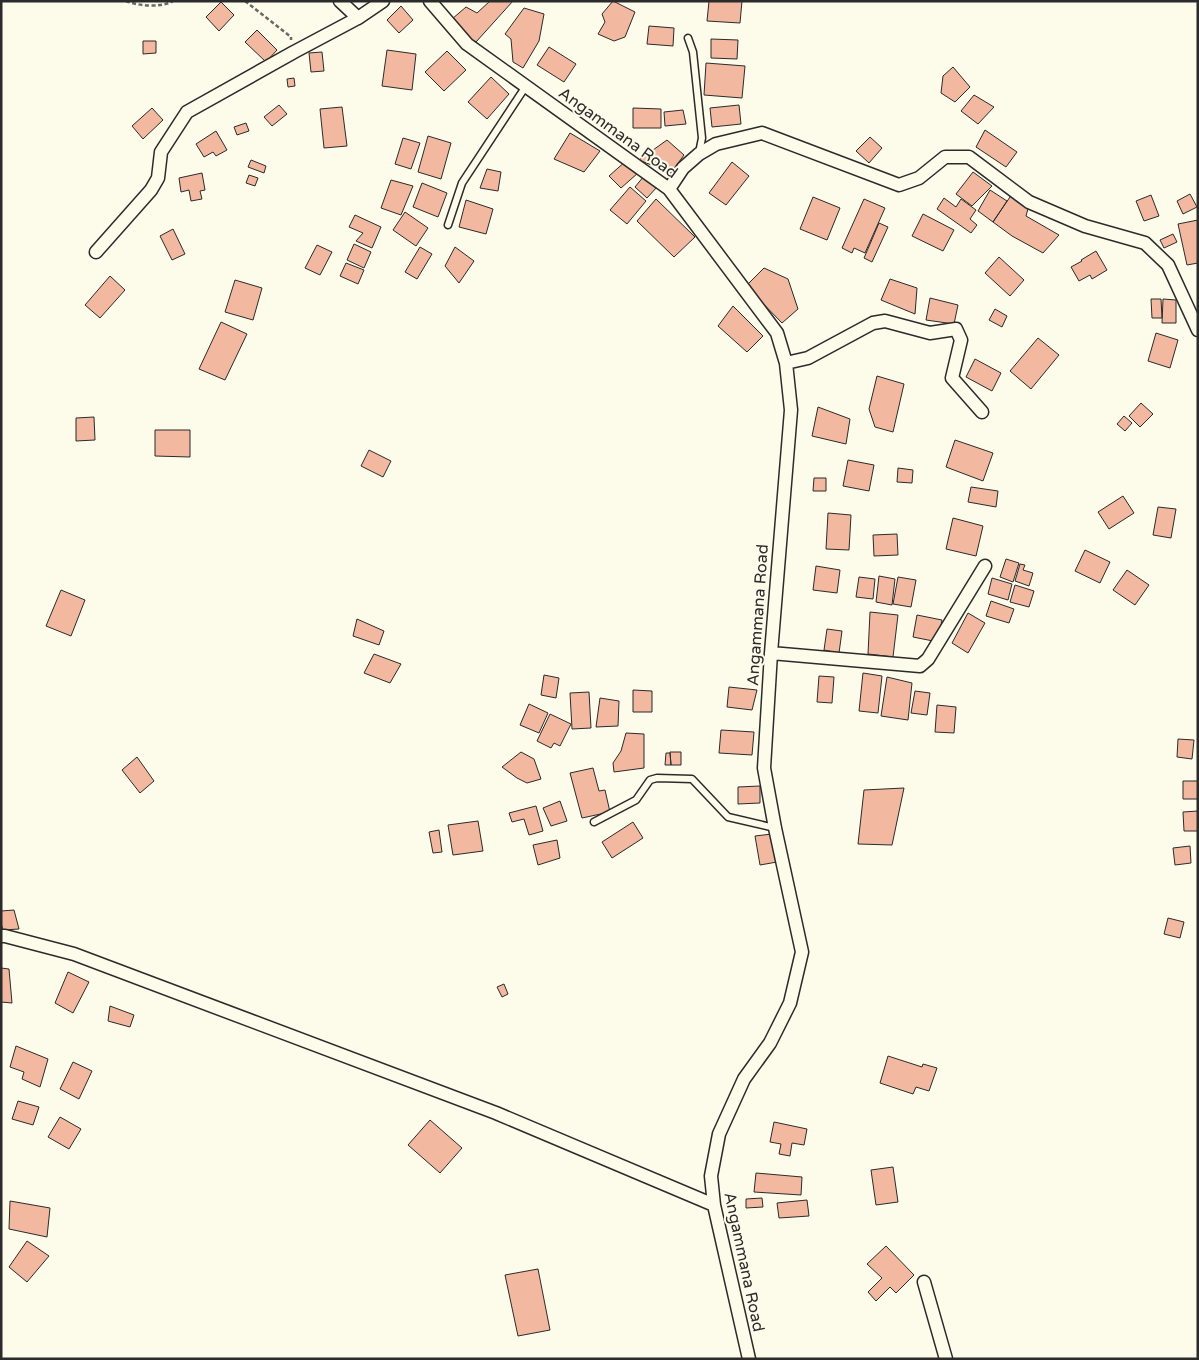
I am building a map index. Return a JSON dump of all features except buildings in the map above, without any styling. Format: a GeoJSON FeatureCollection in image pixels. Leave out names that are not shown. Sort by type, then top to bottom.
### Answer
{"type":"FeatureCollection","features":[{"type":"Feature","properties":{"kind":"street"},"geometry":{"type":"LineString","coordinates":[[340,1],[358,18]]}},
{"type":"Feature","properties":{"kind":"street"},"geometry":{"type":"LineString","coordinates":[[96,252],[152,190],[158,178],[161,152],[187,112],[358,18],[383,1]]}},
{"type":"Feature","properties":{"kind":"street","name":"Angammana Road"},"geometry":{"type":"LineString","coordinates":[[430,1],[467,44],[669,189],[777,333],[786,363],[791,410],[771,653],[764,768],[802,952],[790,1003],[770,1043],[744,1079],[719,1134],[711,1176],[714,1205],[749,1359]]}},
{"type":"Feature","properties":{"kind":"street"},"geometry":{"type":"LineString","coordinates":[[669,189],[683,168],[698,154],[716,144],[762,134],[899,185],[918,178],[945,157],[969,157],[1030,202],[1085,226],[1145,243],[1168,265],[1198,330]]}},
{"type":"Feature","properties":{"kind":"street"},"geometry":{"type":"LineString","coordinates":[[786,363],[808,358],[873,323],[884,322],[930,333],[956,329],[962,340],[952,378],[982,412]]}},
{"type":"Feature","properties":{"kind":"street"},"geometry":{"type":"LineString","coordinates":[[771,653],[920,666],[928,659],[985,566]]}},
{"type":"Feature","properties":{"kind":"street"},"geometry":{"type":"LineString","coordinates":[[1,936],[74,954],[496,1113],[714,1205]]}},
{"type":"Feature","properties":{"kind":"street"},"geometry":{"type":"LineString","coordinates":[[924,1282],[946,1359]]}},
{"type":"Feature","properties":{"kind":"lane"},"geometry":{"type":"LineString","coordinates":[[688,38],[693,52],[702,138],[698,154]]}},
{"type":"Feature","properties":{"kind":"lane"},"geometry":{"type":"LineString","coordinates":[[448,225],[462,182],[526,86]]}},
{"type":"Feature","properties":{"kind":"lane"},"geometry":{"type":"LineString","coordinates":[[594,822],[636,800],[650,780],[657,778],[692,779],[728,817],[775,828]]}},
{"type":"Feature","properties":{"kind":"path"},"geometry":{"type":"LineString","coordinates":[[126,1],[135,5],[167,5],[173,1]]}},
{"type":"Feature","properties":{"kind":"path"},"geometry":{"type":"LineString","coordinates":[[245,1],[290,38],[294,52]]}}]}
